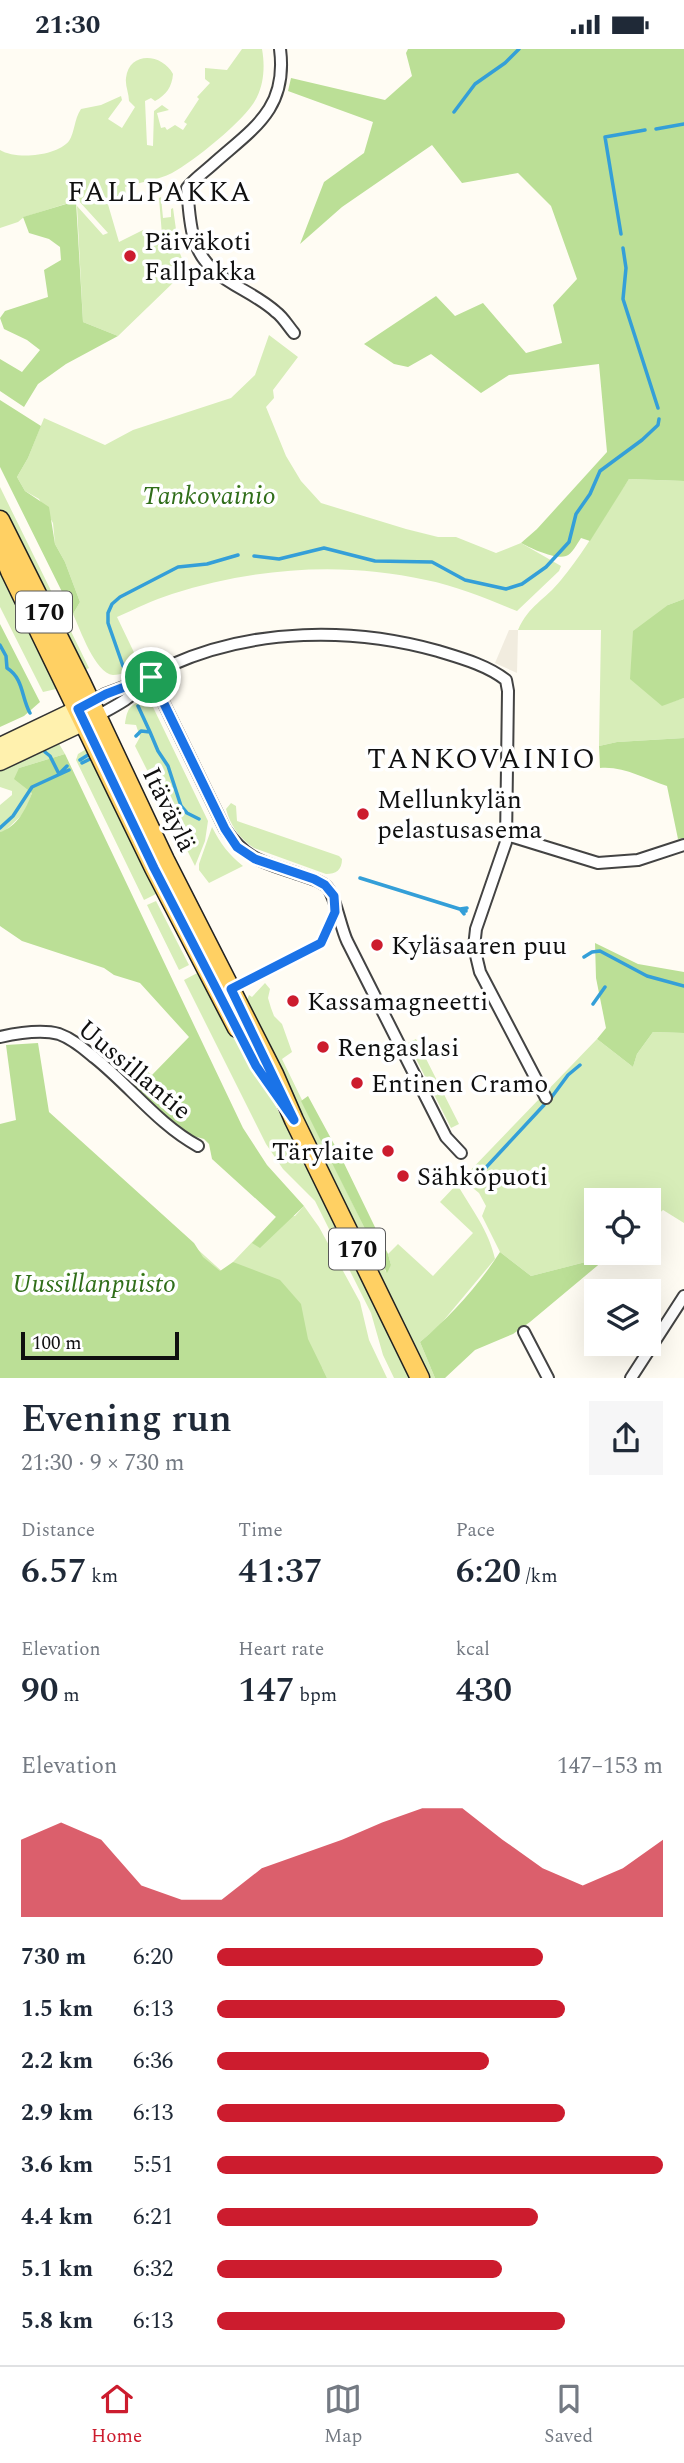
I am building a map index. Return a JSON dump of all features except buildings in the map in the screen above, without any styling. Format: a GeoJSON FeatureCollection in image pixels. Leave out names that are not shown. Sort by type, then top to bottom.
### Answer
{"type":"FeatureCollection","features":[{"type":"Feature","properties":{"kind":"main road","name":"Itäväylä"},"geometry":{"type":"LineString","coordinates":[[0,520],[88,713],[154,868],[225,991],[256,1066],[294,1120],[419,1378]]}},
{"type":"Feature","properties":{"kind":"main road","name":"Itäväylä"},"geometry":{"type":"LineString","coordinates":[[0,546],[10,571],[88,713]]}},
{"type":"Feature","properties":{"kind":"main road"},"geometry":{"type":"LineString","coordinates":[[0,746],[88,713]]}},
{"type":"Feature","properties":{"kind":"main road"},"geometry":{"type":"LineString","coordinates":[[0,762],[88,713]]}},
{"type":"Feature","properties":{"kind":"street"},"geometry":{"type":"LineString","coordinates":[[280,49],[281,81],[267,113],[187,188],[190,224],[198,250],[205,262],[220,277],[276,311],[294,333]]}},
{"type":"Feature","properties":{"kind":"street"},"geometry":{"type":"LineString","coordinates":[[88,713],[126,699],[151,677],[170,666],[221,648],[305,635],[338,635],[400,642],[452,655],[496,673],[506,680],[507,835],[476,929],[474,947],[480,972],[546,1098]]}},
{"type":"Feature","properties":{"kind":"street"},"geometry":{"type":"LineString","coordinates":[[151,677],[220,819],[237,847],[255,859],[314,879],[325,885],[334,896],[335,912],[343,933],[446,1137],[461,1153]]}},
{"type":"Feature","properties":{"kind":"street"},"geometry":{"type":"LineString","coordinates":[[507,835],[598,863],[638,860],[684,848]]}},
{"type":"Feature","properties":{"kind":"street","name":"Uussillantie"},"geometry":{"type":"LineString","coordinates":[[0,1037],[37,1032],[58,1034],[71,1039],[106,1066],[181,1137],[198,1146]]}},
{"type":"Feature","properties":{"kind":"street"},"geometry":{"type":"LineString","coordinates":[[631,1378],[680,1312],[684,1296]]}},
{"type":"Feature","properties":{"kind":"street"},"geometry":{"type":"LineString","coordinates":[[524,1332],[548,1378]]}},
{"type":"Feature","properties":{"kind":"lane"},"geometry":{"type":"LineString","coordinates":[[225,991],[321,943],[335,912]]}},
{"type":"Feature","properties":{"kind":"green space"},"geometry":{"type":"Polygon","coordinates":[[[242,49],[262,49],[264,68],[257,97],[243,116],[219,139],[182,167],[161,177],[125,187],[126,195],[107,201],[119,242],[143,230],[162,235],[159,198],[161,197],[163,218],[171,217],[173,208],[183,261],[172,271],[178,278],[118,336],[83,322],[77,206],[103,235],[108,233],[78,200],[24,217],[0,228],[0,150],[26,156],[55,150],[69,141],[81,109],[101,105],[121,96],[122,100],[108,119],[122,128],[135,107],[129,101],[126,78],[128,69],[139,59],[146,58],[161,62],[173,74],[170,87],[165,93],[155,101],[151,98],[145,101],[147,145],[153,146],[154,111],[162,105],[169,110],[157,113],[161,128],[165,127],[167,130],[175,125],[183,130],[187,124],[184,122],[199,99],[197,97],[210,83],[205,79],[205,68],[227,70],[242,49]]]}},
{"type":"Feature","properties":{"kind":"green space"},"geometry":{"type":"Polygon","coordinates":[[[408,49],[684,49],[684,481],[629,479],[590,541],[581,538],[566,556],[550,555],[521,543],[607,452],[599,364],[509,375],[481,393],[431,354],[408,367],[394,364],[364,344],[436,296],[455,316],[483,303],[526,353],[562,343],[553,305],[577,279],[551,206],[518,173],[462,183],[432,145],[342,207],[300,244],[324,182],[364,153],[373,122],[288,91],[291,78],[385,100],[412,76],[406,53],[408,49]]]}},
{"type":"Feature","properties":{"kind":"green space"},"geometry":{"type":"Polygon","coordinates":[[[76,201],[83,322],[118,336],[66,364],[38,384],[24,407],[0,391],[0,359],[22,372],[40,350],[4,329],[0,318],[5,311],[48,297],[44,270],[61,260],[60,247],[49,239],[29,233],[23,217],[76,201]]]}},
{"type":"Feature","properties":{"kind":"green space","name":"Tankovainio"},"geometry":{"type":"Polygon","coordinates":[[[269,335],[298,357],[273,390],[274,398],[266,407],[286,456],[301,481],[321,503],[406,529],[438,537],[456,537],[496,553],[521,543],[561,566],[559,571],[517,611],[472,593],[394,574],[330,569],[234,578],[165,596],[117,617],[141,667],[116,675],[106,672],[94,659],[73,614],[80,602],[55,544],[53,523],[39,499],[25,491],[17,477],[44,418],[105,445],[133,430],[231,398],[255,375],[269,335]]]}},
{"type":"Feature","properties":{"kind":"green space"},"geometry":{"type":"Polygon","coordinates":[[[0,400],[41,426],[17,477],[25,491],[49,507],[55,544],[80,602],[73,614],[0,467],[0,400]]]}},
{"type":"Feature","properties":{"kind":"green space"},"geometry":{"type":"Polygon","coordinates":[[[629,479],[684,481],[684,599],[668,605],[662,705],[684,698],[684,738],[617,742],[599,746],[601,630],[518,630],[532,608],[555,587],[570,568],[629,479]]]}},
{"type":"Feature","properties":{"kind":"green space"},"geometry":{"type":"Polygon","coordinates":[[[0,487],[89,668],[83,671],[0,509],[0,487]]]}},
{"type":"Feature","properties":{"kind":"green space"},"geometry":{"type":"Polygon","coordinates":[[[0,560],[55,681],[56,689],[43,692],[0,607],[0,560]]]}},
{"type":"Feature","properties":{"kind":"green space"},"geometry":{"type":"Polygon","coordinates":[[[684,599],[684,698],[662,706],[630,679],[633,631],[668,605],[684,599]]]}},
{"type":"Feature","properties":{"kind":"green space"},"geometry":{"type":"Polygon","coordinates":[[[0,624],[40,702],[24,716],[0,727],[0,624]]]}},
{"type":"Feature","properties":{"kind":"green space"},"geometry":{"type":"Polygon","coordinates":[[[142,701],[152,705],[208,821],[205,841],[195,866],[135,746],[140,737],[136,725],[125,724],[129,709],[142,701]]]}},
{"type":"Feature","properties":{"kind":"green space"},"geometry":{"type":"Polygon","coordinates":[[[684,738],[684,838],[678,839],[667,786],[626,771],[600,768],[599,746],[617,742],[684,738]]]}},
{"type":"Feature","properties":{"kind":"green space"},"geometry":{"type":"Polygon","coordinates":[[[58,742],[65,754],[19,768],[32,793],[25,812],[5,831],[0,832],[0,805],[12,795],[12,791],[0,787],[0,768],[58,742]]]}},
{"type":"Feature","properties":{"kind":"green space"},"geometry":{"type":"Polygon","coordinates":[[[88,748],[158,893],[144,900],[76,760],[78,754],[88,748]]]}},
{"type":"Feature","properties":{"kind":"green space"},"geometry":{"type":"Polygon","coordinates":[[[65,754],[243,1128],[267,1165],[304,1206],[260,1248],[252,1243],[276,1217],[212,1159],[209,1144],[204,1139],[186,1134],[108,1063],[119,1051],[152,1075],[189,1037],[140,983],[22,941],[0,926],[0,832],[16,822],[32,793],[14,779],[19,768],[65,754]]]}},
{"type":"Feature","properties":{"kind":"green space"},"geometry":{"type":"Polygon","coordinates":[[[231,803],[236,806],[237,821],[339,856],[342,859],[340,869],[326,874],[254,848],[240,836],[230,821],[226,809],[231,803]]]}},
{"type":"Feature","properties":{"kind":"green space"},"geometry":{"type":"Polygon","coordinates":[[[212,827],[225,848],[243,866],[209,883],[199,870],[199,864],[212,827]]]}},
{"type":"Feature","properties":{"kind":"green space"},"geometry":{"type":"Polygon","coordinates":[[[156,901],[189,965],[179,970],[147,905],[156,901]]]}},
{"type":"Feature","properties":{"kind":"green space"},"geometry":{"type":"Polygon","coordinates":[[[595,943],[638,964],[684,972],[684,1033],[653,1032],[637,1054],[633,1067],[597,1039],[606,1028],[596,978],[595,943]]]}},
{"type":"Feature","properties":{"kind":"green space"},"geometry":{"type":"Polygon","coordinates":[[[203,970],[322,1193],[410,1378],[394,1378],[383,1355],[371,1313],[315,1201],[283,1169],[266,1144],[184,980],[203,970]]]}},
{"type":"Feature","properties":{"kind":"green space"},"geometry":{"type":"Polygon","coordinates":[[[265,983],[270,989],[268,998],[274,1016],[282,1024],[292,1052],[282,1059],[386,1272],[391,1265],[388,1254],[398,1244],[433,1276],[473,1233],[440,1202],[457,1184],[489,1239],[495,1259],[439,1326],[420,1342],[435,1378],[428,1378],[250,1012],[247,1000],[249,995],[252,997],[265,983]]]}},
{"type":"Feature","properties":{"kind":"green space"},"geometry":{"type":"Polygon","coordinates":[[[653,1032],[684,1033],[684,1223],[663,1210],[661,1212],[661,1188],[584,1188],[584,1262],[531,1276],[500,1252],[482,1216],[486,1206],[479,1193],[468,1184],[465,1176],[597,1039],[633,1067],[637,1054],[653,1032]]]}},
{"type":"Feature","properties":{"kind":"green space"},"geometry":{"type":"Polygon","coordinates":[[[416,1039],[459,1124],[451,1128],[408,1043],[416,1039]]]}},
{"type":"Feature","properties":{"kind":"green space","name":"Uussillanpuisto"},"geometry":{"type":"Polygon","coordinates":[[[38,1043],[49,1112],[194,1243],[203,1257],[220,1271],[233,1262],[280,1280],[301,1304],[308,1339],[327,1378],[0,1378],[0,1124],[16,1120],[6,1045],[38,1043]]]}},
{"type":"Feature","properties":{"kind":"green space"},"geometry":{"type":"Polygon","coordinates":[[[308,1096],[388,1254],[391,1265],[387,1273],[301,1101],[308,1096]]]}},
{"type":"Feature","properties":{"kind":"green space","name":"Uussillanpuisto"},"geometry":{"type":"Polygon","coordinates":[[[47,1113],[226,1275],[266,1330],[233,1262],[276,1217],[295,1216],[304,1206],[319,1227],[360,1302],[369,1340],[387,1378],[327,1378],[322,1368],[291,1378],[0,1378],[47,1113]]]}},
{"type":"Feature","properties":{"kind":"green space"},"geometry":{"type":"Polygon","coordinates":[[[500,1252],[531,1276],[584,1262],[584,1265],[598,1265],[513,1334],[475,1350],[445,1378],[435,1378],[420,1342],[463,1300],[500,1252]]]}},
{"type":"Feature","properties":{"kind":"shaded area"},"geometry":{"type":"Polygon","coordinates":[[[509,630],[518,630],[517,673],[495,663],[509,630]]]}},
{"type":"Feature","properties":{"kind":"waterway"},"geometry":{"type":"LineString","coordinates":[[454,112],[475,84],[505,63],[519,49]]}},
{"type":"Feature","properties":{"kind":"waterway"},"geometry":{"type":"LineString","coordinates":[[656,129],[684,124]]}},
{"type":"Feature","properties":{"kind":"waterway"},"geometry":{"type":"LineString","coordinates":[[621,234],[605,137],[645,130]]}},
{"type":"Feature","properties":{"kind":"waterway"},"geometry":{"type":"LineString","coordinates":[[623,248],[626,268],[623,299],[658,408]]}},
{"type":"Feature","properties":{"kind":"waterway"},"geometry":{"type":"LineString","coordinates":[[254,556],[279,559],[324,548],[375,561],[432,562],[465,580],[506,589],[522,584],[546,567],[569,542],[576,514],[590,494],[600,471],[642,440],[658,425],[659,419]]}},
{"type":"Feature","properties":{"kind":"waterway"},"geometry":{"type":"LineString","coordinates":[[123,666],[108,623],[112,604],[120,597],[178,567],[207,564],[238,555]]}},
{"type":"Feature","properties":{"kind":"waterway"},"geometry":{"type":"LineString","coordinates":[[0,645],[6,656],[7,668],[16,677],[30,713]]}},
{"type":"Feature","properties":{"kind":"waterway"},"geometry":{"type":"LineString","coordinates":[[138,706],[150,732]]}},
{"type":"Feature","properties":{"kind":"waterway"},"geometry":{"type":"LineString","coordinates":[[136,736],[141,731],[150,732],[168,766],[181,806],[187,813],[199,819]]}},
{"type":"Feature","properties":{"kind":"waterway"},"geometry":{"type":"LineString","coordinates":[[45,752],[59,774],[67,766]]}},
{"type":"Feature","properties":{"kind":"waterway"},"geometry":{"type":"LineString","coordinates":[[80,760],[88,755]]}},
{"type":"Feature","properties":{"kind":"waterway"},"geometry":{"type":"LineString","coordinates":[[82,763],[90,759]]}},
{"type":"Feature","properties":{"kind":"waterway"},"geometry":{"type":"LineString","coordinates":[[0,828],[13,816],[32,787],[69,770]]}},
{"type":"Feature","properties":{"kind":"waterway"},"geometry":{"type":"LineString","coordinates":[[360,878],[466,911]]}},
{"type":"Feature","properties":{"kind":"waterway"},"geometry":{"type":"LineString","coordinates":[[464,914],[460,909],[467,908]]}},
{"type":"Feature","properties":{"kind":"waterway"},"geometry":{"type":"LineString","coordinates":[[584,957],[600,951],[647,976],[684,986]]}},
{"type":"Feature","properties":{"kind":"waterway"},"geometry":{"type":"LineString","coordinates":[[593,1004],[605,987]]}},
{"type":"Feature","properties":{"kind":"waterway"},"geometry":{"type":"LineString","coordinates":[[551,1098],[568,1075],[580,1065]]}},
{"type":"Feature","properties":{"kind":"waterway"},"geometry":{"type":"LineString","coordinates":[[479,1175],[544,1105]]}},
{"type":"Feature","properties":{"kind":"place","name":"Päiväkoti Fallpakka"},"geometry":{"type":"Point","coordinates":[130,256]}},
{"type":"Feature","properties":{"kind":"place","name":"Mellunkylän pelastusasema"},"geometry":{"type":"Point","coordinates":[363,814]}},
{"type":"Feature","properties":{"kind":"place","name":"Kyläsaaren puu"},"geometry":{"type":"Point","coordinates":[377,945]}},
{"type":"Feature","properties":{"kind":"place","name":"Kassamagneetti"},"geometry":{"type":"Point","coordinates":[293,1001]}},
{"type":"Feature","properties":{"kind":"place","name":"Rengaslasi"},"geometry":{"type":"Point","coordinates":[323,1047]}},
{"type":"Feature","properties":{"kind":"place","name":"Entinen Cramo"},"geometry":{"type":"Point","coordinates":[357,1083]}},
{"type":"Feature","properties":{"kind":"place","name":"Tärylaite"},"geometry":{"type":"Point","coordinates":[388,1151]}},
{"type":"Feature","properties":{"kind":"place","name":"Sähköpuoti"},"geometry":{"type":"Point","coordinates":[403,1176]}},
{"type":"Feature","properties":{"kind":"district","name":"FALLPAKKA"},"geometry":{"type":"Point","coordinates":[160,191]}},
{"type":"Feature","properties":{"kind":"district","name":"TANKOVAINIO"},"geometry":{"type":"Point","coordinates":[482,758]}},
{"type":"Feature","properties":{"kind":"route"},"geometry":{"type":"LineString","coordinates":[[151,677],[225,829],[237,847],[255,859],[314,879],[325,885],[334,896],[335,912],[321,943],[231,989],[294,1120],[256,1066],[154,868],[78,709],[106,694],[151,677]]}}]}
